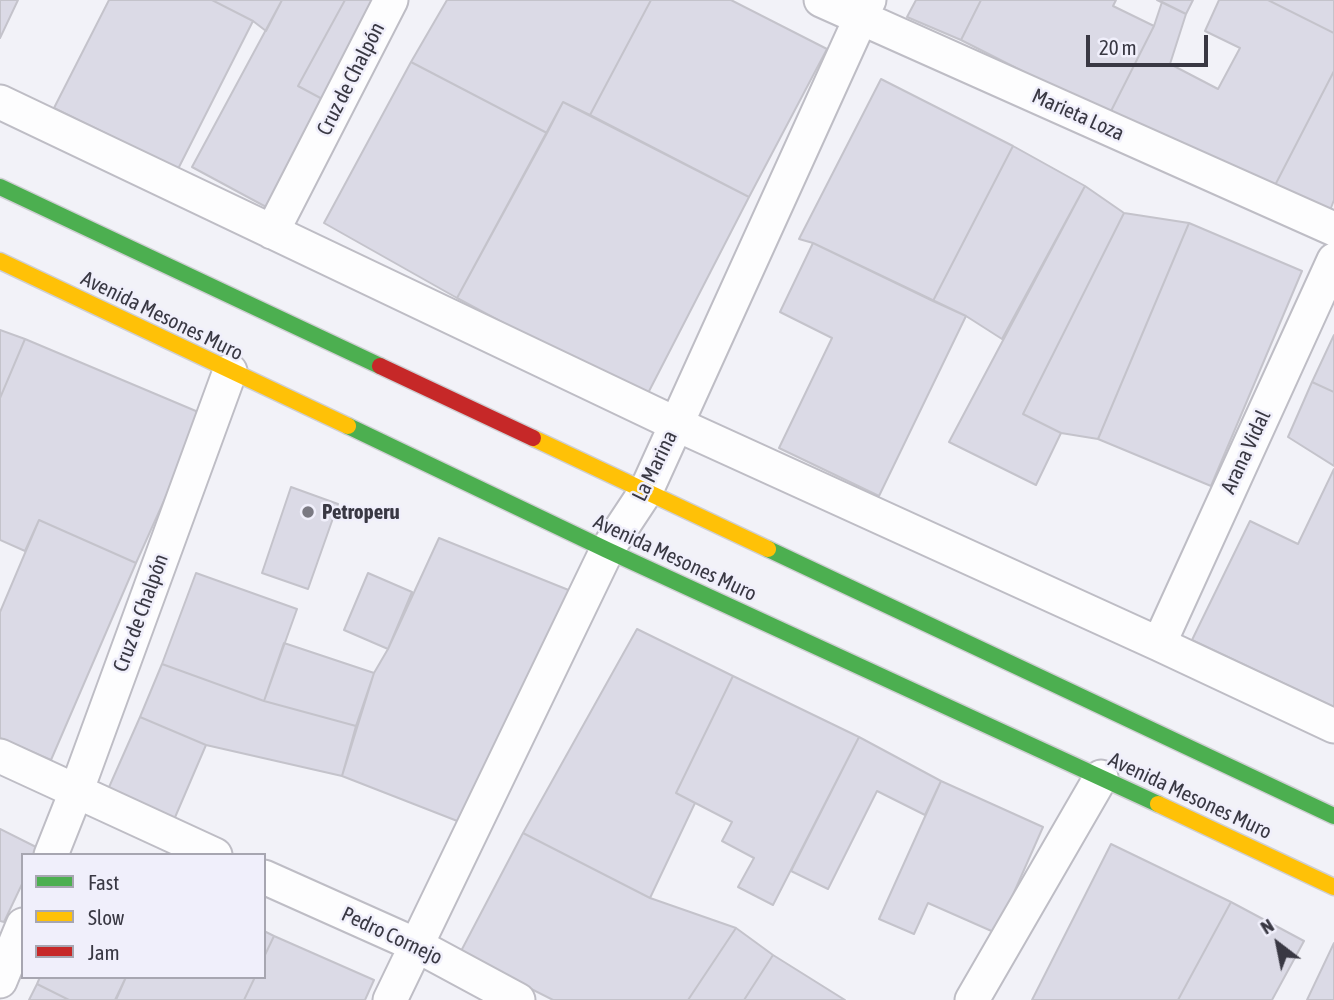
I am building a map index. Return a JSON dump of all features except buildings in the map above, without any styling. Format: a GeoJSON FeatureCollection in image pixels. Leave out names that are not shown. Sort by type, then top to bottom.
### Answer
{"type":"FeatureCollection","features":[{"type":"Feature","properties":{"kind":"highway"},"geometry":{"type":"LineString","coordinates":[[0,187],[1334,816]]}},
{"type":"Feature","properties":{"kind":"highway","name":"Avenida Mesones Muro"},"geometry":{"type":"LineString","coordinates":[[0,261],[607,550],[1101,776],[1334,887]]}},
{"type":"Feature","properties":{"kind":"street","name":"Cruz de Chalpón"},"geometry":{"type":"LineString","coordinates":[[272,232],[391,0]]}},
{"type":"Feature","properties":{"kind":"street","name":"Marieta Loza"},"geometry":{"type":"LineString","coordinates":[[821,0],[865,9],[1334,229]]}},
{"type":"Feature","properties":{"kind":"street","name":"La Marina"},"geometry":{"type":"LineString","coordinates":[[390,1000],[607,550],[646,491],[865,9]]}},
{"type":"Feature","properties":{"kind":"street"},"geometry":{"type":"LineString","coordinates":[[0,102],[676,424],[1334,726]]}},
{"type":"Feature","properties":{"kind":"street","name":"Arana Vidal"},"geometry":{"type":"LineString","coordinates":[[1159,644],[1334,260]]}},
{"type":"Feature","properties":{"kind":"street","name":"Cruz de Chalpón"},"geometry":{"type":"LineString","coordinates":[[52,853],[230,371]]}},
{"type":"Feature","properties":{"kind":"street"},"geometry":{"type":"LineString","coordinates":[[0,756],[211,853]]}},
{"type":"Feature","properties":{"kind":"street"},"geometry":{"type":"LineString","coordinates":[[972,1000],[1101,776]]}},
{"type":"Feature","properties":{"kind":"street","name":"Pedro Cornejo"},"geometry":{"type":"LineString","coordinates":[[266,878],[416,945],[518,1000]]}},
{"type":"Feature","properties":{"kind":"street"},"geometry":{"type":"LineString","coordinates":[[0,981],[21,930]]}},
{"type":"Feature","properties":{"kind":"traffic: fast"},"geometry":{"type":"LineString","coordinates":[[0,187],[380,366]]}},
{"type":"Feature","properties":{"kind":"traffic: fast"},"geometry":{"type":"LineString","coordinates":[[348,426],[607,550],[1158,804]]}},
{"type":"Feature","properties":{"kind":"traffic: fast"},"geometry":{"type":"LineString","coordinates":[[768,549],[1334,816]]}},
{"type":"Feature","properties":{"kind":"traffic: slow"},"geometry":{"type":"LineString","coordinates":[[0,261],[348,426]]}},
{"type":"Feature","properties":{"kind":"traffic: slow"},"geometry":{"type":"LineString","coordinates":[[533,438],[768,549]]}},
{"type":"Feature","properties":{"kind":"traffic: slow"},"geometry":{"type":"LineString","coordinates":[[1158,804],[1334,887]]}},
{"type":"Feature","properties":{"kind":"traffic: jam"},"geometry":{"type":"LineString","coordinates":[[380,366],[533,438]]}},
{"type":"Feature","properties":{"kind":"place","name":"Petroperu"},"geometry":{"type":"Point","coordinates":[308,512]}}]}
